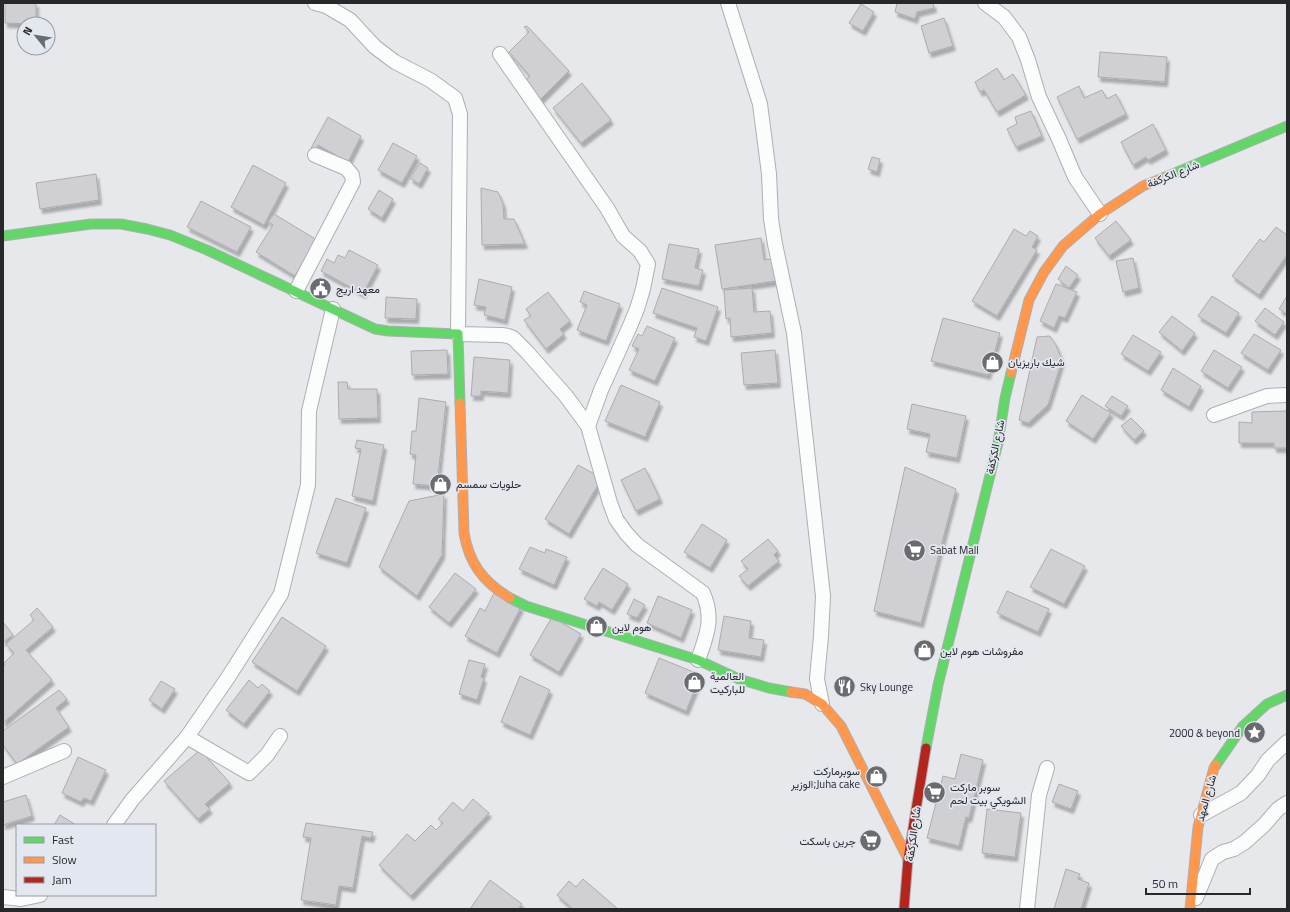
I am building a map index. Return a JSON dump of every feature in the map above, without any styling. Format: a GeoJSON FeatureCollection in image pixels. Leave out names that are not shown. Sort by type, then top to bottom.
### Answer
{"type":"FeatureCollection","features":[{"type":"Feature","properties":{"kind":"street"},"geometry":{"type":"LineString","coordinates":[[315,3],[326,6],[350,20],[375,47],[395,62],[430,80],[455,98],[460,114],[458,334],[464,533],[468,551],[474,565],[484,578],[499,591],[512,600],[526,606],[698,660],[739,679],[769,688],[805,694],[822,704],[841,726],[908,859]]}},
{"type":"Feature","properties":{"kind":"street"},"geometry":{"type":"LineString","coordinates":[[728,3],[732,20],[760,104],[769,174],[771,219],[794,333],[823,596],[817,679],[822,704]]}},
{"type":"Feature","properties":{"kind":"street"},"geometry":{"type":"LineString","coordinates":[[985,3],[1004,17],[1019,37],[1040,97],[1075,177],[1100,214]]}},
{"type":"Feature","properties":{"kind":"street"},"geometry":{"type":"LineString","coordinates":[[500,54],[607,208],[623,236],[640,251],[648,264],[643,289],[634,315],[601,390],[588,426]]}},
{"type":"Feature","properties":{"kind":"street","name":"شارع الكركفة"},"geometry":{"type":"LineString","coordinates":[[904,909],[908,859],[929,730],[938,685],[998,443],[1005,398],[1029,300],[1044,272],[1063,246],[1100,214],[1143,186],[1287,126]]}},
{"type":"Feature","properties":{"kind":"street"},"geometry":{"type":"LineString","coordinates":[[296,291],[353,182],[352,175],[346,168],[315,154]]}},
{"type":"Feature","properties":{"kind":"street"},"geometry":{"type":"LineString","coordinates":[[3,236],[91,224],[121,224],[170,235],[195,245],[375,329],[388,331],[502,335],[513,338],[566,396],[588,426],[610,503],[616,519],[626,533],[638,546],[703,593],[707,604],[709,617],[698,660]]}},
{"type":"Feature","properties":{"kind":"street"},"geometry":{"type":"LineString","coordinates":[[115,824],[132,800],[187,737],[229,676],[281,594],[308,485],[309,411],[333,309]]}},
{"type":"Feature","properties":{"kind":"street"},"geometry":{"type":"LineString","coordinates":[[1214,415],[1268,396],[1287,395]]}},
{"type":"Feature","properties":{"kind":"street","name":"شارع المهد"},"geometry":{"type":"LineString","coordinates":[[1191,909],[1198,827],[1214,768],[1243,726],[1267,704],[1287,695]]}},
{"type":"Feature","properties":{"kind":"street"},"geometry":{"type":"LineString","coordinates":[[187,737],[249,773],[267,755],[280,736]]}},
{"type":"Feature","properties":{"kind":"street"},"geometry":{"type":"LineString","coordinates":[[1201,815],[1241,793],[1258,775],[1268,760],[1287,742]]}},
{"type":"Feature","properties":{"kind":"street"},"geometry":{"type":"LineString","coordinates":[[3,777],[64,751]]}},
{"type":"Feature","properties":{"kind":"street"},"geometry":{"type":"LineString","coordinates":[[1027,909],[1039,795],[1047,768]]}},
{"type":"Feature","properties":{"kind":"street"},"geometry":{"type":"LineString","coordinates":[[1191,909],[1212,859],[1245,842],[1264,825],[1278,809],[1287,803]]}},
{"type":"Feature","properties":{"kind":"street"},"geometry":{"type":"LineString","coordinates":[[3,897],[21,899],[35,896]]}},
{"type":"Feature","properties":{"kind":"building"},"geometry":{"type":"Polygon","coordinates":[[[5,3],[36,3],[36,16],[16,16],[16,23],[5,23],[5,3]]]}},
{"type":"Feature","properties":{"kind":"building"},"geometry":{"type":"Polygon","coordinates":[[[897,3],[933,3],[934,8],[917,12],[915,19],[895,12],[897,3]]]}},
{"type":"Feature","properties":{"kind":"building"},"geometry":{"type":"Polygon","coordinates":[[[861,4],[874,12],[863,31],[849,23],[861,4]]]}},
{"type":"Feature","properties":{"kind":"building"},"geometry":{"type":"Polygon","coordinates":[[[944,18],[953,46],[929,53],[921,26],[944,18]]]}},
{"type":"Feature","properties":{"kind":"building"},"geometry":{"type":"Polygon","coordinates":[[[527,26],[569,71],[539,101],[522,84],[530,76],[509,52],[529,32],[524,27],[527,26]]]}},
{"type":"Feature","properties":{"kind":"building"},"geometry":{"type":"Polygon","coordinates":[[[1100,52],[1167,57],[1165,82],[1098,77],[1100,52]]]}},
{"type":"Feature","properties":{"kind":"building"},"geometry":{"type":"Polygon","coordinates":[[[997,68],[1004,80],[1013,74],[1026,95],[997,112],[984,90],[980,92],[975,82],[997,68]]]}},
{"type":"Feature","properties":{"kind":"building"},"geometry":{"type":"Polygon","coordinates":[[[582,83],[611,120],[581,143],[553,108],[582,83]]]}},
{"type":"Feature","properties":{"kind":"building"},"geometry":{"type":"Polygon","coordinates":[[[1079,86],[1084,98],[1102,90],[1107,99],[1116,94],[1126,114],[1077,139],[1057,97],[1079,86]]]}},
{"type":"Feature","properties":{"kind":"building"},"geometry":{"type":"Polygon","coordinates":[[[1031,111],[1042,136],[1016,147],[1007,129],[1017,124],[1015,117],[1031,111]]]}},
{"type":"Feature","properties":{"kind":"building"},"geometry":{"type":"Polygon","coordinates":[[[328,117],[361,136],[348,162],[318,145],[315,151],[311,148],[328,117]]]}},
{"type":"Feature","properties":{"kind":"building"},"geometry":{"type":"Polygon","coordinates":[[[1153,124],[1166,150],[1148,160],[1146,157],[1133,165],[1121,142],[1153,124]]]}},
{"type":"Feature","properties":{"kind":"building"},"geometry":{"type":"Polygon","coordinates":[[[393,143],[417,156],[402,183],[378,170],[393,143]]]}},
{"type":"Feature","properties":{"kind":"building"},"geometry":{"type":"Polygon","coordinates":[[[872,157],[880,159],[877,172],[868,169],[872,157]]]}},
{"type":"Feature","properties":{"kind":"building"},"geometry":{"type":"Polygon","coordinates":[[[420,163],[428,168],[419,184],[410,178],[420,163]]]}},
{"type":"Feature","properties":{"kind":"building"},"geometry":{"type":"Polygon","coordinates":[[[253,165],[286,183],[264,225],[231,207],[253,165]]]}},
{"type":"Feature","properties":{"kind":"building"},"geometry":{"type":"Polygon","coordinates":[[[96,174],[99,200],[40,209],[36,183],[96,174]]]}},
{"type":"Feature","properties":{"kind":"building"},"geometry":{"type":"Polygon","coordinates":[[[481,188],[498,192],[503,204],[504,219],[514,219],[525,244],[482,245],[481,188]]]}},
{"type":"Feature","properties":{"kind":"building"},"geometry":{"type":"Polygon","coordinates":[[[379,190],[393,199],[382,218],[368,209],[379,190]]]}},
{"type":"Feature","properties":{"kind":"building"},"geometry":{"type":"Polygon","coordinates":[[[201,201],[251,227],[237,252],[187,227],[201,201]]]}},
{"type":"Feature","properties":{"kind":"building"},"geometry":{"type":"Polygon","coordinates":[[[274,214],[317,240],[295,276],[256,252],[273,225],[268,222],[274,214]]]}},
{"type":"Feature","properties":{"kind":"building"},"geometry":{"type":"Polygon","coordinates":[[[1116,221],[1131,240],[1109,256],[1095,238],[1116,221]]]}},
{"type":"Feature","properties":{"kind":"building"},"geometry":{"type":"Polygon","coordinates":[[[1276,227],[1287,235],[1287,255],[1259,295],[1232,276],[1260,239],[1264,242],[1276,227]]]}},
{"type":"Feature","properties":{"kind":"building"},"geometry":{"type":"Polygon","coordinates":[[[1014,229],[1026,236],[1030,231],[1038,236],[1032,247],[1037,250],[997,316],[972,301],[1014,229]]]}},
{"type":"Feature","properties":{"kind":"building"},"geometry":{"type":"Polygon","coordinates":[[[761,238],[764,260],[772,259],[776,281],[722,289],[715,245],[761,238]]]}},
{"type":"Feature","properties":{"kind":"building"},"geometry":{"type":"Polygon","coordinates":[[[669,244],[699,249],[695,268],[703,270],[699,286],[662,279],[669,244]]]}},
{"type":"Feature","properties":{"kind":"building"},"geometry":{"type":"Polygon","coordinates":[[[349,250],[378,265],[363,294],[321,271],[327,259],[334,263],[338,255],[345,258],[349,250]]]}},
{"type":"Feature","properties":{"kind":"building"},"geometry":{"type":"Polygon","coordinates":[[[1133,258],[1139,288],[1123,292],[1116,261],[1133,258]]]}},
{"type":"Feature","properties":{"kind":"building"},"geometry":{"type":"Polygon","coordinates":[[[1066,266],[1078,275],[1069,288],[1058,279],[1066,266]]]}},
{"type":"Feature","properties":{"kind":"building"},"geometry":{"type":"Polygon","coordinates":[[[479,279],[512,287],[505,320],[484,315],[486,307],[474,305],[479,279]]]}},
{"type":"Feature","properties":{"kind":"building"},"geometry":{"type":"Polygon","coordinates":[[[1056,284],[1077,292],[1065,318],[1059,316],[1054,328],[1040,321],[1056,284]]]}},
{"type":"Feature","properties":{"kind":"building"},"geometry":{"type":"Polygon","coordinates":[[[662,288],[718,307],[706,341],[694,337],[697,328],[653,313],[662,288]]]}},
{"type":"Feature","properties":{"kind":"building"},"geometry":{"type":"Polygon","coordinates":[[[752,288],[754,312],[770,311],[772,333],[731,337],[730,318],[726,319],[724,290],[752,288]]]}},
{"type":"Feature","properties":{"kind":"building"},"geometry":{"type":"Polygon","coordinates":[[[584,291],[620,304],[606,341],[577,330],[587,305],[580,302],[584,291]]]}},
{"type":"Feature","properties":{"kind":"building"},"geometry":{"type":"Polygon","coordinates":[[[548,292],[570,321],[560,329],[564,334],[546,349],[524,320],[531,316],[526,309],[548,292]]]}},
{"type":"Feature","properties":{"kind":"building"},"geometry":{"type":"Polygon","coordinates":[[[1212,296],[1239,313],[1226,333],[1198,316],[1212,296]]]}},
{"type":"Feature","properties":{"kind":"building"},"geometry":{"type":"Polygon","coordinates":[[[1287,296],[1287,314],[1279,309],[1287,296]]]}},
{"type":"Feature","properties":{"kind":"building"},"geometry":{"type":"Polygon","coordinates":[[[386,297],[417,299],[416,319],[385,318],[386,297]]]}},
{"type":"Feature","properties":{"kind":"building"},"geometry":{"type":"Polygon","coordinates":[[[1265,308],[1284,322],[1275,335],[1255,321],[1265,308]]]}},
{"type":"Feature","properties":{"kind":"building"},"geometry":{"type":"Polygon","coordinates":[[[1172,316],[1195,333],[1182,351],[1159,332],[1172,316]]]}},
{"type":"Feature","properties":{"kind":"building"},"geometry":{"type":"Polygon","coordinates":[[[943,318],[1000,333],[988,375],[931,361],[943,318]]]}},
{"type":"Feature","properties":{"kind":"building"},"geometry":{"type":"Polygon","coordinates":[[[647,326],[675,338],[655,381],[629,370],[639,349],[632,346],[638,334],[642,336],[647,326]]]}},
{"type":"Feature","properties":{"kind":"building"},"geometry":{"type":"Polygon","coordinates":[[[1254,334],[1281,350],[1268,370],[1241,353],[1254,334]]]}},
{"type":"Feature","properties":{"kind":"building"},"geometry":{"type":"Polygon","coordinates":[[[1133,335],[1161,352],[1148,371],[1121,354],[1133,335]]]}},
{"type":"Feature","properties":{"kind":"building"},"geometry":{"type":"Polygon","coordinates":[[[1050,336],[1056,345],[1062,360],[1048,405],[1028,423],[1019,420],[1037,337],[1050,336]]]}},
{"type":"Feature","properties":{"kind":"building"},"geometry":{"type":"Polygon","coordinates":[[[447,350],[448,374],[412,375],[411,351],[447,350]]]}},
{"type":"Feature","properties":{"kind":"building"},"geometry":{"type":"Polygon","coordinates":[[[775,350],[778,383],[744,385],[741,353],[775,350]]]}},
{"type":"Feature","properties":{"kind":"building"},"geometry":{"type":"Polygon","coordinates":[[[1214,350],[1242,367],[1228,388],[1201,371],[1214,350]]]}},
{"type":"Feature","properties":{"kind":"building"},"geometry":{"type":"Polygon","coordinates":[[[474,357],[510,360],[508,393],[481,391],[481,396],[471,396],[474,357]]]}},
{"type":"Feature","properties":{"kind":"building"},"geometry":{"type":"Polygon","coordinates":[[[1173,368],[1201,386],[1189,407],[1161,390],[1173,368]]]}},
{"type":"Feature","properties":{"kind":"building"},"geometry":{"type":"Polygon","coordinates":[[[338,382],[347,382],[348,389],[377,389],[378,418],[339,419],[338,382]]]}},
{"type":"Feature","properties":{"kind":"building"},"geometry":{"type":"Polygon","coordinates":[[[621,385],[660,402],[645,437],[605,421],[621,385]]]}},
{"type":"Feature","properties":{"kind":"building"},"geometry":{"type":"Polygon","coordinates":[[[1082,395],[1111,413],[1093,439],[1066,421],[1082,395]]]}},
{"type":"Feature","properties":{"kind":"building"},"geometry":{"type":"Polygon","coordinates":[[[1112,396],[1128,406],[1121,416],[1105,406],[1112,396]]]}},
{"type":"Feature","properties":{"kind":"building"},"geometry":{"type":"Polygon","coordinates":[[[419,398],[446,402],[437,486],[413,484],[416,455],[410,454],[412,431],[416,431],[419,398]]]}},
{"type":"Feature","properties":{"kind":"building"},"geometry":{"type":"Polygon","coordinates":[[[912,404],[966,416],[957,458],[926,452],[930,434],[907,429],[912,404]]]}},
{"type":"Feature","properties":{"kind":"building"},"geometry":{"type":"Polygon","coordinates":[[[1287,411],[1287,448],[1274,448],[1274,443],[1239,443],[1239,422],[1252,423],[1252,412],[1287,411]]]}},
{"type":"Feature","properties":{"kind":"building"},"geometry":{"type":"Polygon","coordinates":[[[1131,418],[1144,431],[1134,440],[1121,426],[1131,418]]]}},
{"type":"Feature","properties":{"kind":"building"},"geometry":{"type":"Polygon","coordinates":[[[357,440],[384,445],[373,501],[352,496],[361,449],[355,448],[357,440]]]}},
{"type":"Feature","properties":{"kind":"building"},"geometry":{"type":"Polygon","coordinates":[[[578,465],[602,478],[569,534],[545,519],[578,465]]]}},
{"type":"Feature","properties":{"kind":"building","name":"Sabat Mall"},"geometry":{"type":"Polygon","coordinates":[[[905,467],[956,489],[921,623],[874,611],[905,467]]]}},
{"type":"Feature","properties":{"kind":"building"},"geometry":{"type":"Polygon","coordinates":[[[645,468],[660,499],[636,511],[621,480],[645,468]]]}},
{"type":"Feature","properties":{"kind":"building"},"geometry":{"type":"Polygon","coordinates":[[[444,494],[442,555],[417,596],[379,567],[409,501],[444,494]]]}},
{"type":"Feature","properties":{"kind":"building"},"geometry":{"type":"Polygon","coordinates":[[[336,498],[366,508],[347,563],[316,553],[336,498]]]}},
{"type":"Feature","properties":{"kind":"building"},"geometry":{"type":"Polygon","coordinates":[[[702,524],[727,540],[710,568],[684,552],[702,524]]]}},
{"type":"Feature","properties":{"kind":"building"},"geometry":{"type":"Polygon","coordinates":[[[768,539],[778,551],[774,555],[779,561],[748,586],[739,576],[748,569],[741,561],[768,539]]]}},
{"type":"Feature","properties":{"kind":"building"},"geometry":{"type":"Polygon","coordinates":[[[530,547],[545,553],[546,549],[567,557],[554,585],[519,569],[530,547]]]}},
{"type":"Feature","properties":{"kind":"building"},"geometry":{"type":"Polygon","coordinates":[[[1051,549],[1085,566],[1064,604],[1030,587],[1051,549]]]}},
{"type":"Feature","properties":{"kind":"building"},"geometry":{"type":"Polygon","coordinates":[[[603,568],[628,584],[612,610],[599,602],[597,606],[584,599],[603,568]]]}},
{"type":"Feature","properties":{"kind":"building"},"geometry":{"type":"Polygon","coordinates":[[[455,573],[476,589],[449,623],[429,607],[455,573]]]}},
{"type":"Feature","properties":{"kind":"building"},"geometry":{"type":"Polygon","coordinates":[[[1007,591],[1049,609],[1038,632],[997,613],[1007,591]]]}},
{"type":"Feature","properties":{"kind":"building"},"geometry":{"type":"Polygon","coordinates":[[[494,593],[521,607],[497,653],[465,636],[480,608],[485,611],[494,593]]]}},
{"type":"Feature","properties":{"kind":"building"},"geometry":{"type":"Polygon","coordinates":[[[658,596],[692,610],[681,638],[647,623],[658,596]]]}},
{"type":"Feature","properties":{"kind":"building"},"geometry":{"type":"Polygon","coordinates":[[[634,599],[645,605],[637,618],[627,614],[634,599]]]}},
{"type":"Feature","properties":{"kind":"building"},"geometry":{"type":"Polygon","coordinates":[[[37,608],[53,627],[26,650],[52,680],[3,723],[3,667],[5,665],[4,663],[14,653],[6,644],[34,620],[30,615],[37,608]]]}},
{"type":"Feature","properties":{"kind":"building"},"geometry":{"type":"Polygon","coordinates":[[[724,616],[751,621],[749,638],[764,640],[761,657],[718,650],[724,616]]]}},
{"type":"Feature","properties":{"kind":"building"},"geometry":{"type":"Polygon","coordinates":[[[282,617],[326,646],[297,691],[252,662],[282,617]]]}},
{"type":"Feature","properties":{"kind":"building"},"geometry":{"type":"Polygon","coordinates":[[[552,617],[581,634],[559,672],[530,655],[552,617]]]}},
{"type":"Feature","properties":{"kind":"building"},"geometry":{"type":"Polygon","coordinates":[[[3,622],[13,635],[3,642],[3,622]]]}},
{"type":"Feature","properties":{"kind":"building"},"geometry":{"type":"Polygon","coordinates":[[[659,658],[701,675],[686,711],[645,693],[659,658]]]}},
{"type":"Feature","properties":{"kind":"building"},"geometry":{"type":"Polygon","coordinates":[[[469,660],[485,664],[481,677],[484,678],[477,700],[459,694],[469,660]]]}},
{"type":"Feature","properties":{"kind":"building"},"geometry":{"type":"Polygon","coordinates":[[[520,676],[550,690],[530,735],[501,722],[520,676]]]}},
{"type":"Feature","properties":{"kind":"building"},"geometry":{"type":"Polygon","coordinates":[[[249,680],[258,688],[262,684],[270,691],[244,724],[226,710],[249,680]]]}},
{"type":"Feature","properties":{"kind":"building"},"geometry":{"type":"Polygon","coordinates":[[[161,681],[175,689],[162,709],[149,700],[161,681]]]}},
{"type":"Feature","properties":{"kind":"building"},"geometry":{"type":"Polygon","coordinates":[[[59,690],[67,699],[56,708],[69,727],[17,764],[3,745],[3,731],[59,690]]]}},
{"type":"Feature","properties":{"kind":"building"},"geometry":{"type":"Polygon","coordinates":[[[200,750],[230,783],[205,804],[210,809],[198,819],[164,781],[200,750]]]}},
{"type":"Feature","properties":{"kind":"building"},"geometry":{"type":"Polygon","coordinates":[[[961,754],[983,760],[969,818],[966,817],[959,846],[927,838],[943,776],[955,779],[961,754]]]}},
{"type":"Feature","properties":{"kind":"building"},"geometry":{"type":"Polygon","coordinates":[[[78,757],[106,770],[91,801],[84,798],[81,802],[62,793],[78,757]]]}},
{"type":"Feature","properties":{"kind":"building"},"geometry":{"type":"Polygon","coordinates":[[[1059,784],[1078,791],[1071,809],[1052,802],[1059,784]]]}},
{"type":"Feature","properties":{"kind":"building"},"geometry":{"type":"Polygon","coordinates":[[[26,795],[32,816],[3,825],[3,802],[26,795]]]}},
{"type":"Feature","properties":{"kind":"building"},"geometry":{"type":"Polygon","coordinates":[[[473,799],[489,813],[411,896],[379,865],[407,834],[415,841],[431,825],[436,830],[443,823],[438,819],[453,802],[463,811],[473,799]]]}},
{"type":"Feature","properties":{"kind":"building"},"geometry":{"type":"Polygon","coordinates":[[[987,809],[1021,813],[1015,857],[982,853],[987,809]]]}},
{"type":"Feature","properties":{"kind":"building"},"geometry":{"type":"Polygon","coordinates":[[[60,815],[74,824],[55,824],[60,815]]]}},
{"type":"Feature","properties":{"kind":"building"},"geometry":{"type":"Polygon","coordinates":[[[306,823],[373,832],[371,838],[362,836],[353,888],[339,886],[336,905],[301,900],[311,838],[303,837],[306,823]]]}},
{"type":"Feature","properties":{"kind":"building"},"geometry":{"type":"Polygon","coordinates":[[[1066,869],[1080,874],[1078,879],[1089,883],[1081,909],[1054,909],[1066,869]]]}},
{"type":"Feature","properties":{"kind":"building"},"geometry":{"type":"Polygon","coordinates":[[[583,879],[618,909],[573,909],[557,895],[569,881],[576,887],[583,879]]]}},
{"type":"Feature","properties":{"kind":"building"},"geometry":{"type":"Polygon","coordinates":[[[490,880],[522,904],[518,909],[470,909],[490,880]]]}},
{"type":"Feature","properties":{"kind":"traffic: fast"},"geometry":{"type":"LineString","coordinates":[[1163,178],[1287,126]]}},
{"type":"Feature","properties":{"kind":"traffic: fast"},"geometry":{"type":"LineString","coordinates":[[3,236],[91,224],[121,224],[147,229],[170,235],[207,250],[375,329],[388,331],[458,334],[460,403]]}},
{"type":"Feature","properties":{"kind":"traffic: fast"},"geometry":{"type":"LineString","coordinates":[[926,748],[938,685],[998,443],[1005,398],[1011,373]]}},
{"type":"Feature","properties":{"kind":"traffic: fast"},"geometry":{"type":"LineString","coordinates":[[510,598],[526,606],[698,660],[739,679],[769,688],[791,692]]}},
{"type":"Feature","properties":{"kind":"traffic: fast"},"geometry":{"type":"LineString","coordinates":[[1216,765],[1243,726],[1267,704],[1287,695]]}},
{"type":"Feature","properties":{"kind":"traffic: slow"},"geometry":{"type":"LineString","coordinates":[[1011,373],[1029,300],[1044,272],[1063,246],[1100,214],[1143,186],[1163,178]]}},
{"type":"Feature","properties":{"kind":"traffic: slow"},"geometry":{"type":"LineString","coordinates":[[460,403],[464,533],[466,544],[479,571],[500,592],[510,598]]}},
{"type":"Feature","properties":{"kind":"traffic: slow"},"geometry":{"type":"LineString","coordinates":[[791,692],[805,694],[822,704],[841,726],[908,859]]}},
{"type":"Feature","properties":{"kind":"traffic: slow"},"geometry":{"type":"LineString","coordinates":[[1190,909],[1198,827],[1216,765]]}},
{"type":"Feature","properties":{"kind":"traffic: jam"},"geometry":{"type":"LineString","coordinates":[[904,909],[908,859],[926,748]]}},
{"type":"Feature","properties":{"kind":"place","name":"معهد اريج"},"geometry":{"type":"Point","coordinates":[320,289]}},
{"type":"Feature","properties":{"kind":"place","name":"شيك باريزيان"},"geometry":{"type":"Point","coordinates":[993,362]}},
{"type":"Feature","properties":{"kind":"place","name":"حلويات سمسم"},"geometry":{"type":"Point","coordinates":[440,484]}},
{"type":"Feature","properties":{"kind":"place","name":"Sabat Mall"},"geometry":{"type":"Point","coordinates":[914,550]}},
{"type":"Feature","properties":{"kind":"place","name":"هوم لاين"},"geometry":{"type":"Point","coordinates":[597,627]}},
{"type":"Feature","properties":{"kind":"place","name":"مفروشات هوم لاين"},"geometry":{"type":"Point","coordinates":[924,651]}},
{"type":"Feature","properties":{"kind":"place","name":"العالمية للباركيت"},"geometry":{"type":"Point","coordinates":[695,682]}},
{"type":"Feature","properties":{"kind":"place","name":"Sky Lounge"},"geometry":{"type":"Point","coordinates":[845,687]}},
{"type":"Feature","properties":{"kind":"place","name":"2000 & beyond"},"geometry":{"type":"Point","coordinates":[1255,733]}},
{"type":"Feature","properties":{"kind":"place","name":"سوبرماركت الوزير;Juha cake"},"geometry":{"type":"Point","coordinates":[876,777]}},
{"type":"Feature","properties":{"kind":"place","name":"سوبر ماركت الشويكي بيت لحم"},"geometry":{"type":"Point","coordinates":[935,793]}},
{"type":"Feature","properties":{"kind":"place","name":"جرين باسكت"},"geometry":{"type":"Point","coordinates":[871,841]}}]}
